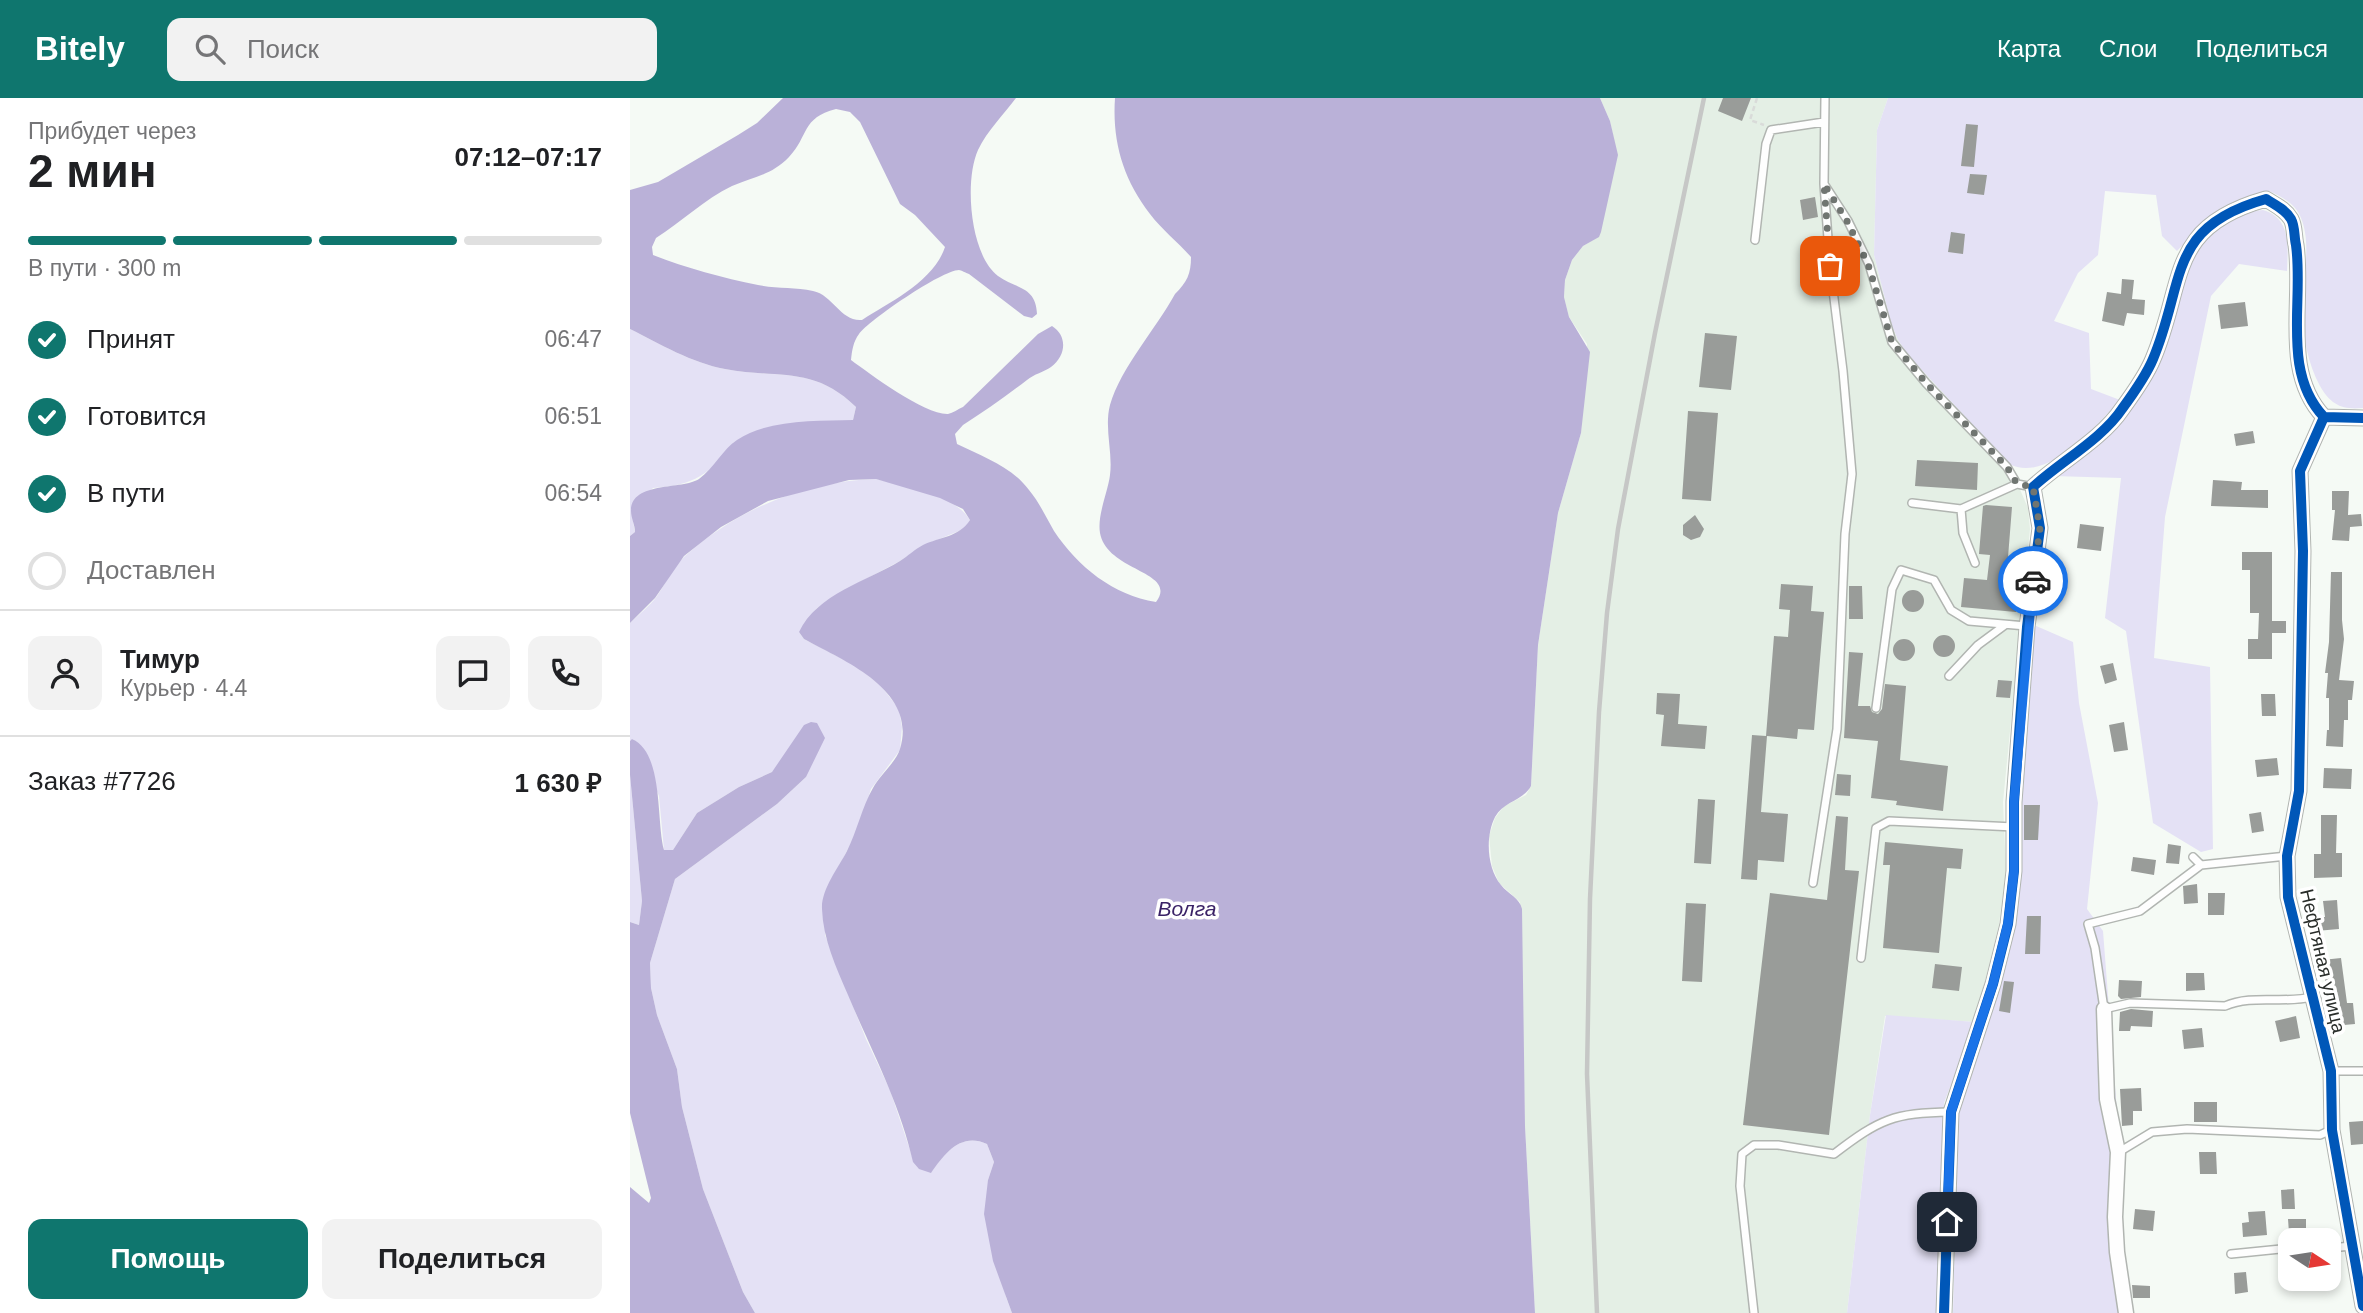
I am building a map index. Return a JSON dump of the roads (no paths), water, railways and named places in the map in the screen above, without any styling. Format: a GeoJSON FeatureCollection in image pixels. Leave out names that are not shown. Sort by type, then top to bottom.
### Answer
{"type":"FeatureCollection","features":[{"type":"Feature","properties":{"kind":"street"},"geometry":{"type":"LineString","coordinates":[[1944,1313],[1951,1112],[1993,984],[2008,923],[2014,871],[2014,827],[2027,626],[2040,528],[2033,487],[2120,413],[2152,362],[2182,261],[2200,234],[2220,217],[2266,199],[2283,209],[2292,221],[2298,259],[2298,346],[2304,382],[2313,405],[2324,417],[2363,418]]}},
{"type":"Feature","properties":{"kind":"street","name":"Нефтяная улица"},"geometry":{"type":"LineString","coordinates":[[2324,417],[2300,471],[2302,551],[2299,791],[2287,856],[2288,897],[2331,1071],[2332,1130],[2363,1306]]}},
{"type":"Feature","properties":{"kind":"street"},"geometry":{"type":"LineString","coordinates":[[2104,1009],[2107,1099],[2118,1152],[2115,1217],[2126,1313]]}},
{"type":"Feature","properties":{"kind":"lane"},"geometry":{"type":"LineString","coordinates":[[1813,883],[1837,729],[1845,534],[1852,474],[1824,184],[1825,98]]}},
{"type":"Feature","properties":{"kind":"lane"},"geometry":{"type":"LineString","coordinates":[[1755,240],[1766,144],[1772,130],[1824,122]]}},
{"type":"Feature","properties":{"kind":"lane"},"geometry":{"type":"LineString","coordinates":[[1824,184],[1847,221],[1868,264],[1892,342],[1926,383],[2007,467],[2017,484]]}},
{"type":"Feature","properties":{"kind":"lane"},"geometry":{"type":"LineString","coordinates":[[1912,503],[1961,509],[1994,497],[2017,484],[2033,487]]}},
{"type":"Feature","properties":{"kind":"lane"},"geometry":{"type":"LineString","coordinates":[[1961,509],[1963,533],[1975,563]]}},
{"type":"Feature","properties":{"kind":"lane"},"geometry":{"type":"LineString","coordinates":[[1876,708],[1892,589],[1901,570],[1934,580],[1951,610],[1969,621],[2027,626]]}},
{"type":"Feature","properties":{"kind":"lane"},"geometry":{"type":"LineString","coordinates":[[1949,676],[1978,645],[2005,625]]}},
{"type":"Feature","properties":{"kind":"lane"},"geometry":{"type":"LineString","coordinates":[[1861,958],[1876,828],[1889,821],[2014,827]]}},
{"type":"Feature","properties":{"kind":"lane"},"geometry":{"type":"LineString","coordinates":[[2287,856],[2200,865],[2140,911],[2088,924],[2095,948],[2104,1009],[2130,1003],[2224,1006],[2239,1000],[2297,1000],[2312,996]]}},
{"type":"Feature","properties":{"kind":"lane"},"geometry":{"type":"LineString","coordinates":[[2193,857],[2200,865]]}},
{"type":"Feature","properties":{"kind":"lane"},"geometry":{"type":"LineString","coordinates":[[2331,1071],[2363,1071]]}},
{"type":"Feature","properties":{"kind":"lane"},"geometry":{"type":"LineString","coordinates":[[1754,1313],[1740,1186],[1742,1154],[1754,1145],[1779,1145],[1834,1154],[1866,1130],[1894,1116],[1951,1112]]}},
{"type":"Feature","properties":{"kind":"lane"},"geometry":{"type":"LineString","coordinates":[[2118,1152],[2152,1132],[2187,1129],[2320,1135],[2332,1130]]}},
{"type":"Feature","properties":{"kind":"lane"},"geometry":{"type":"LineString","coordinates":[[2342,1247],[2353,1246]]}},
{"type":"Feature","properties":{"kind":"lane"},"geometry":{"type":"LineString","coordinates":[[2231,1254],[2278,1249]]}},
{"type":"Feature","properties":{"kind":"water","name":"Волга"},"geometry":{"type":"Polygon","coordinates":[[[783,98],[1016,98],[978,150],[971,180],[972,217],[981,252],[989,266],[998,276],[1029,293],[1036,305],[1037,314],[1032,318],[1024,316],[969,274],[959,270],[950,272],[890,308],[865,328],[855,340],[851,360],[912,401],[938,413],[948,414],[963,407],[1038,334],[1052,326],[1063,340],[1062,352],[1056,362],[963,425],[955,434],[957,444],[996,463],[1022,482],[1054,531],[1085,567],[1125,593],[1156,602],[1160,592],[1158,584],[1115,556],[1105,546],[1100,533],[1100,519],[1111,466],[1108,414],[1115,391],[1130,362],[1185,282],[1191,257],[1155,220],[1126,173],[1115,129],[1115,98],[1600,98],[1610,121],[1618,155],[1599,237],[1583,246],[1572,260],[1565,280],[1564,297],[1569,317],[1590,352],[1581,433],[1558,513],[1538,645],[1531,786],[1495,817],[1489,843],[1490,861],[1496,878],[1519,902],[1522,909],[1525,1126],[1535,1313],[1012,1313],[993,1261],[984,1214],[988,1180],[994,1162],[987,1144],[969,1141],[954,1147],[931,1173],[919,1169],[913,1162],[893,1098],[831,953],[822,909],[827,887],[851,843],[869,795],[898,754],[903,728],[898,710],[888,694],[874,680],[804,639],[799,632],[807,619],[830,598],[900,561],[923,545],[955,533],[970,520],[963,509],[940,498],[876,479],[849,480],[768,501],[721,527],[684,556],[655,598],[630,623],[630,536],[635,532],[631,511],[633,501],[639,495],[699,479],[737,440],[763,428],[793,422],[853,420],[856,407],[825,385],[794,376],[744,372],[713,366],[676,352],[630,329],[630,190],[658,182],[757,123],[783,98]],[[836,109],[817,117],[783,163],[769,172],[722,191],[703,204],[656,238],[652,247],[653,255],[718,276],[765,286],[820,293],[848,317],[862,320],[910,290],[931,270],[945,247],[915,215],[900,204],[860,122],[850,112],[836,109]]]}},
{"type":"Feature","properties":{"kind":"water"},"geometry":{"type":"Polygon","coordinates":[[[817,723],[825,738],[806,777],[777,804],[675,879],[650,963],[651,988],[657,1015],[677,1069],[682,1107],[703,1189],[743,1292],[755,1313],[630,1313],[630,1187],[649,1203],[651,1198],[630,1113],[630,922],[639,925],[642,901],[630,775],[630,741],[632,739],[642,747],[649,758],[657,789],[664,850],[673,850],[697,813],[739,787],[772,772],[804,725],[817,723]]]}},
{"type":"Feature","properties":{"kind":"railway"},"geometry":{"type":"LineString","coordinates":[[1597,1313],[1587,1074],[1590,899],[1599,712],[1607,613],[1618,529],[1704,98]]}}]}
